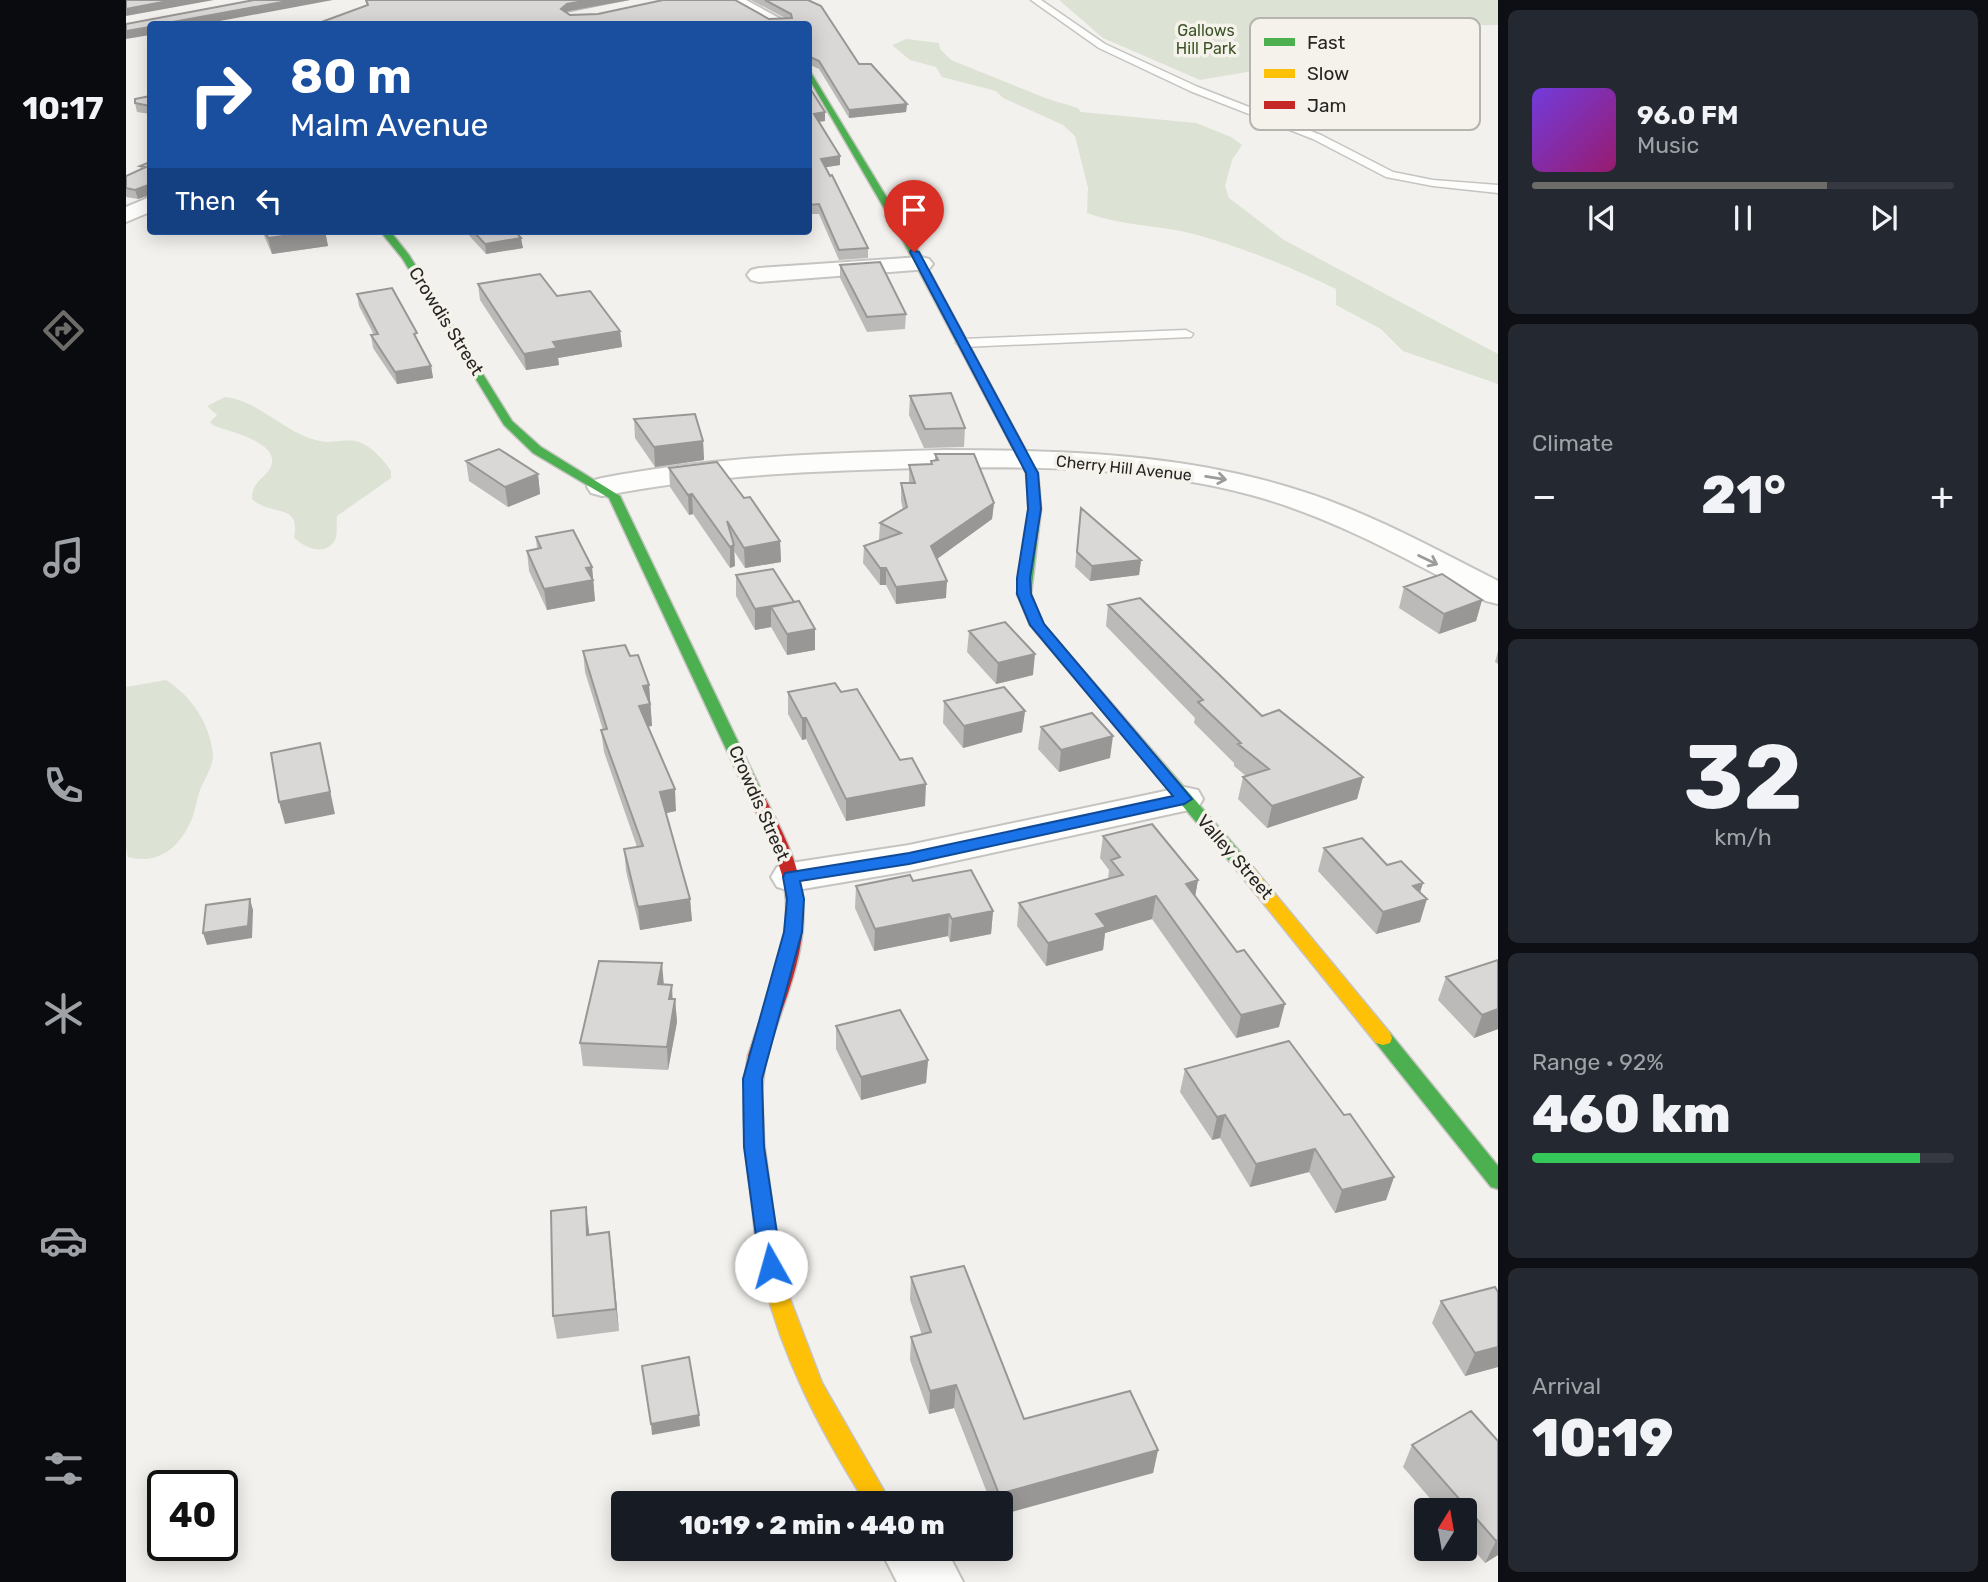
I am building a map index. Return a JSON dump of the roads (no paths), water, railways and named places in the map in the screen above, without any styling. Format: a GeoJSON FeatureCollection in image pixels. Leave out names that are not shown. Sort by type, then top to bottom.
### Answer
{"type":"FeatureCollection","features":[{"type":"Feature","properties":{"kind":"street"},"geometry":{"type":"LineString","coordinates":[[733,0],[776,21]]}},
{"type":"Feature","properties":{"kind":"street","name":"Valley Street"},"geometry":{"type":"LineString","coordinates":[[812,78],[921,264],[1027,459],[1032,473],[1035,509],[1024,594],[1037,625],[1270,898],[1498,1181]]}},
{"type":"Feature","properties":{"kind":"street"},"geometry":{"type":"LineString","coordinates":[[126,215],[147,205]]}},
{"type":"Feature","properties":{"kind":"street","name":"Crowdis Street"},"geometry":{"type":"LineString","coordinates":[[388,235],[406,257],[508,424],[537,450],[614,496],[753,784],[791,877],[795,899],[793,932],[753,1079],[754,1147],[771,1266],[786,1323],[811,1388],[844,1450],[871,1491]]}},
{"type":"Feature","properties":{"kind":"street"},"geometry":{"type":"LineString","coordinates":[[759,275],[921,264]]}},
{"type":"Feature","properties":{"kind":"street","name":"Cherry Hill Avenue"},"geometry":{"type":"LineString","coordinates":[[602,487],[668,474],[751,464],[1027,459],[1186,474],[1267,490],[1315,507],[1498,594]]}},
{"type":"Feature","properties":{"kind":"street"},"geometry":{"type":"LineString","coordinates":[[791,877],[909,858],[1184,799]]}},
{"type":"Feature","properties":{"kind":"street"},"geometry":{"type":"LineString","coordinates":[[918,1561],[933,1582]]}},
{"type":"Feature","properties":{"kind":"lane"},"geometry":{"type":"LineString","coordinates":[[1035,0],[1102,46],[1194,89],[1250,110]]}},
{"type":"Feature","properties":{"kind":"lane"},"geometry":{"type":"LineString","coordinates":[[1301,130],[1390,175],[1433,183],[1498,189]]}},
{"type":"Feature","properties":{"kind":"lane"},"geometry":{"type":"LineString","coordinates":[[963,343],[1186,334]]}},
{"type":"Feature","properties":{"kind":"park label","name":"Gallows Hill Park"},"geometry":{"type":"Point","coordinates":[1206,39]}}]}
